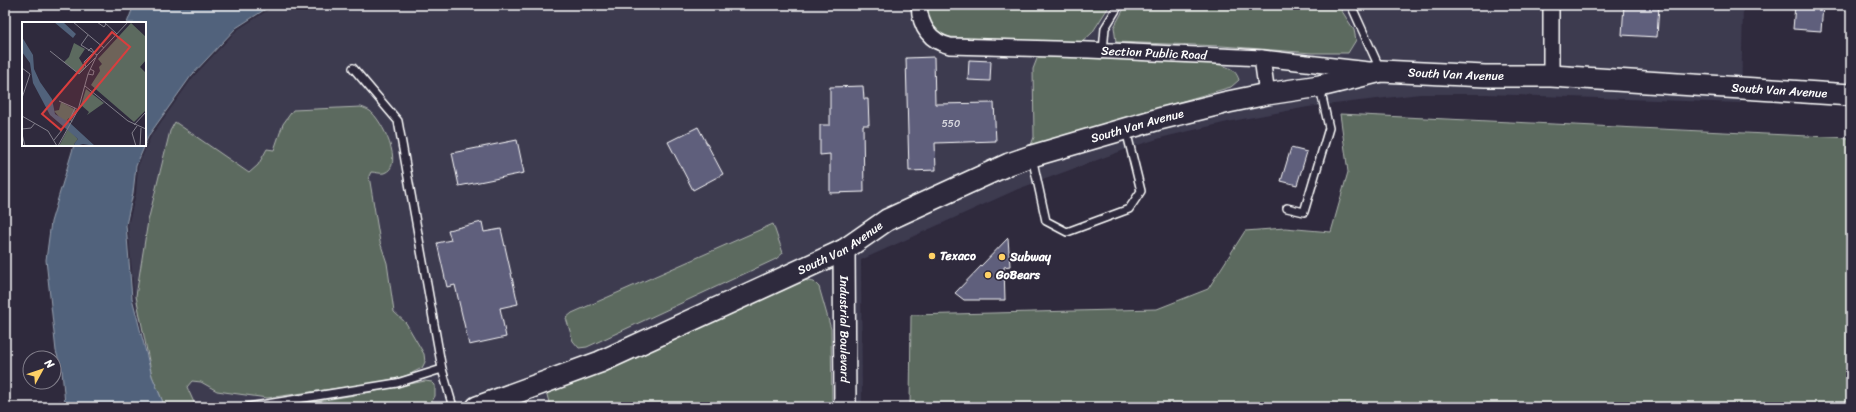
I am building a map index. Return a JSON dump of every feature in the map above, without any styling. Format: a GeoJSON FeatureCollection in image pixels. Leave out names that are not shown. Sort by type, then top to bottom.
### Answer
{"type":"FeatureCollection","features":[{"type":"Feature","properties":{"kind":"main road","name":"South Van Avenue"},"geometry":{"type":"LineString","coordinates":[[477,407],[600,362],[844,250],[887,220],[1032,156],[1125,128],[1267,94],[1320,86],[1381,71],[1485,76],[1551,76],[1851,95]]}},
{"type":"Feature","properties":{"kind":"main road","name":"Industrial Boulevard"},"geometry":{"type":"LineString","coordinates":[[844,250],[845,407]]}},
{"type":"Feature","properties":{"kind":"street","name":"Section Public Road"},"geometry":{"type":"LineString","coordinates":[[919,5],[920,15],[929,36],[936,41],[950,46],[1262,58],[1381,71]]}},
{"type":"Feature","properties":{"kind":"street"},"geometry":{"type":"LineString","coordinates":[[1551,5],[1551,76]]}},
{"type":"Feature","properties":{"kind":"street"},"geometry":{"type":"LineString","coordinates":[[1262,58],[1267,94]]}},
{"type":"Feature","properties":{"kind":"lane"},"geometry":{"type":"LineString","coordinates":[[1103,51],[1105,28],[1119,5]]}},
{"type":"Feature","properties":{"kind":"lane"},"geometry":{"type":"LineString","coordinates":[[1351,5],[1381,71]]}},
{"type":"Feature","properties":{"kind":"lane"},"geometry":{"type":"LineString","coordinates":[[353,68],[398,121],[442,369],[453,407]]}},
{"type":"Feature","properties":{"kind":"lane"},"geometry":{"type":"LineString","coordinates":[[1287,208],[1304,212],[1329,128],[1320,86]]}},
{"type":"Feature","properties":{"kind":"lane"},"geometry":{"type":"LineString","coordinates":[[1032,156],[1046,221],[1067,232],[1129,209],[1141,191],[1125,128]]}},
{"type":"Feature","properties":{"kind":"lane"},"geometry":{"type":"LineString","coordinates":[[248,407],[397,383],[442,369]]}},
{"type":"Feature","properties":{"kind":"shaded area"},"geometry":{"type":"Polygon","coordinates":[[[276,5],[1743,5],[1741,103],[1485,94],[1420,94],[1308,107],[1232,121],[1164,137],[1138,145],[1018,189],[861,260],[862,407],[167,407],[154,376],[134,298],[128,225],[136,194],[138,166],[151,136],[193,77],[237,30],[276,5]]]}},
{"type":"Feature","properties":{"kind":"green space"},"geometry":{"type":"Polygon","coordinates":[[[923,5],[1110,5],[1092,33],[1081,43],[948,37],[934,29],[929,21],[923,5]]]}},
{"type":"Feature","properties":{"kind":"green space"},"geometry":{"type":"Polygon","coordinates":[[[1126,5],[1338,5],[1354,30],[1356,40],[1348,53],[1312,53],[1222,46],[1116,42],[1114,27],[1126,5]]]}},
{"type":"Feature","properties":{"kind":"green space"},"geometry":{"type":"Polygon","coordinates":[[[1038,56],[1210,63],[1228,67],[1235,72],[1239,80],[1231,87],[1031,145],[1034,137],[1033,69],[1038,56]]]}},
{"type":"Feature","properties":{"kind":"green space"},"geometry":{"type":"Polygon","coordinates":[[[361,107],[370,111],[380,123],[392,152],[393,161],[390,169],[384,173],[371,172],[369,176],[380,242],[387,263],[394,312],[406,323],[424,354],[425,362],[422,368],[406,376],[375,383],[267,398],[217,391],[201,382],[192,381],[187,387],[196,407],[165,407],[152,376],[136,296],[148,221],[170,131],[175,122],[249,173],[258,165],[267,149],[274,150],[283,124],[293,110],[361,107]]]}},
{"type":"Feature","properties":{"kind":"green space"},"geometry":{"type":"Polygon","coordinates":[[[1340,114],[1851,138],[1851,407],[910,407],[911,315],[1157,309],[1208,289],[1245,231],[1285,228],[1331,232],[1348,172],[1340,114]]]}},
{"type":"Feature","properties":{"kind":"green space"},"geometry":{"type":"Polygon","coordinates":[[[773,224],[783,253],[776,259],[587,347],[579,348],[573,341],[566,318],[572,313],[773,224]]]}},
{"type":"Feature","properties":{"kind":"green space"},"geometry":{"type":"Polygon","coordinates":[[[803,280],[814,282],[819,287],[831,329],[832,407],[550,406],[547,395],[548,389],[803,280]]]}},
{"type":"Feature","properties":{"kind":"green space"},"geometry":{"type":"Polygon","coordinates":[[[425,381],[432,382],[435,385],[435,396],[431,403],[412,407],[282,407],[361,394],[425,381]]]}},
{"type":"Feature","properties":{"kind":"green space"},"geometry":{"type":"Polygon","coordinates":[[[61,401],[62,407],[28,407],[61,401]]]}},
{"type":"Feature","properties":{"kind":"water"},"geometry":{"type":"Polygon","coordinates":[[[134,5],[272,5],[236,28],[191,76],[149,135],[146,142],[146,22],[127,22],[134,5]]]}},
{"type":"Feature","properties":{"kind":"water"},"geometry":{"type":"Polygon","coordinates":[[[74,146],[145,146],[136,166],[133,193],[126,225],[132,298],[152,376],[165,407],[66,407],[62,371],[62,350],[56,350],[46,260],[51,222],[74,146]]]}},
{"type":"Feature","properties":{"kind":"building"},"geometry":{"type":"Polygon","coordinates":[[[1624,5],[1659,5],[1657,37],[1622,35],[1624,5]]]}},
{"type":"Feature","properties":{"kind":"building"},"geometry":{"type":"Polygon","coordinates":[[[1795,5],[1823,5],[1821,31],[1793,29],[1795,5]]]}},
{"type":"Feature","properties":{"kind":"building"},"geometry":{"type":"Polygon","coordinates":[[[934,57],[935,104],[994,103],[996,141],[935,143],[936,170],[909,171],[906,58],[934,57]]]}},
{"type":"Feature","properties":{"kind":"building"},"geometry":{"type":"Polygon","coordinates":[[[969,60],[991,61],[990,81],[968,80],[969,60]]]}},
{"type":"Feature","properties":{"kind":"building"},"geometry":{"type":"Polygon","coordinates":[[[863,86],[864,99],[868,99],[869,125],[863,125],[864,192],[830,193],[830,154],[820,155],[820,125],[830,125],[830,87],[863,86]]]}},
{"type":"Feature","properties":{"kind":"building"},"geometry":{"type":"Polygon","coordinates":[[[698,127],[723,174],[693,190],[668,142],[698,127]]]}},
{"type":"Feature","properties":{"kind":"building"},"geometry":{"type":"Polygon","coordinates":[[[517,140],[524,173],[459,186],[452,153],[517,140]]]}},
{"type":"Feature","properties":{"kind":"building"},"geometry":{"type":"Polygon","coordinates":[[[1291,148],[1307,152],[1297,185],[1281,181],[1291,148]]]}},
{"type":"Feature","properties":{"kind":"building"},"geometry":{"type":"Polygon","coordinates":[[[482,222],[484,232],[501,229],[518,304],[500,308],[506,337],[469,345],[455,285],[447,287],[437,243],[451,240],[448,230],[482,222]]]}},
{"type":"Feature","properties":{"kind":"building","name":"GoBears"},"geometry":{"type":"Polygon","coordinates":[[[1008,238],[1010,266],[1004,267],[1005,300],[964,300],[955,293],[1008,238]]]}},
{"type":"Feature","properties":{"kind":"place","name":"Texaco"},"geometry":{"type":"Point","coordinates":[932,256]}},
{"type":"Feature","properties":{"kind":"place","name":"Subway"},"geometry":{"type":"Point","coordinates":[1002,257]}},
{"type":"Feature","properties":{"kind":"place","name":"GoBears"},"geometry":{"type":"Point","coordinates":[988,275]}}]}
